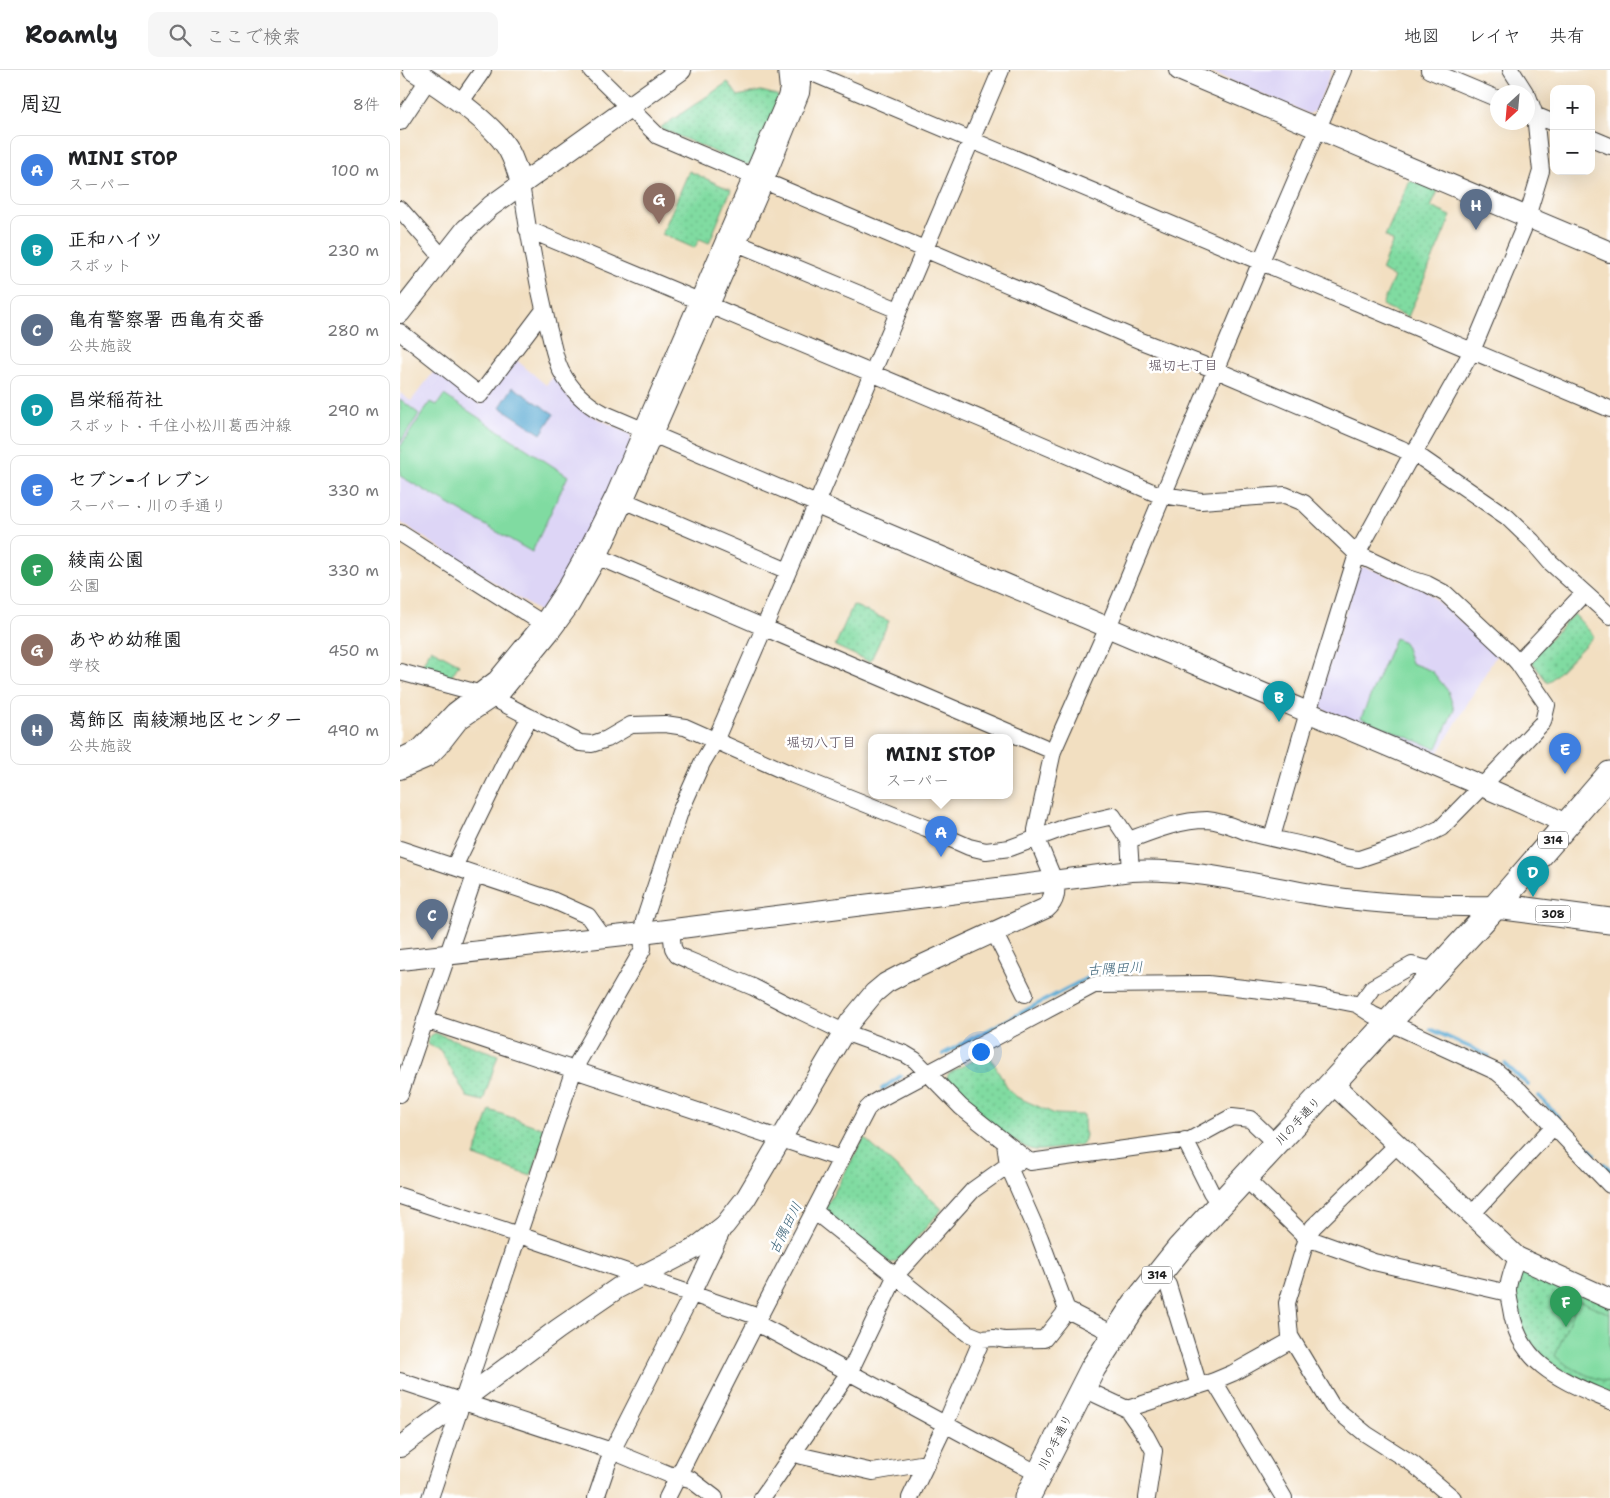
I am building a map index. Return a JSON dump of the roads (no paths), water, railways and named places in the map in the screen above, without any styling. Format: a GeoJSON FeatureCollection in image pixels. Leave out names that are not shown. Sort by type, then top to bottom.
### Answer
{"type":"FeatureCollection","features":[{"type":"Feature","properties":{"kind":"main road","name":"川の手通り"},"geometry":{"type":"LineString","coordinates":[[1027,1498],[1082,1388],[1114,1334],[1156,1276],[1496,906],[1610,774]]}},
{"type":"Feature","properties":{"kind":"main road","name":"308"},"geometry":{"type":"LineString","coordinates":[[1496,906],[1610,921]]}},
{"type":"Feature","properties":{"kind":"street"},"geometry":{"type":"LineString","coordinates":[[460,103],[482,70]]}},
{"type":"Feature","properties":{"kind":"street"},"geometry":{"type":"LineString","coordinates":[[591,70],[658,136],[1423,459],[1507,517],[1550,562],[1610,616]]}},
{"type":"Feature","properties":{"kind":"street"},"geometry":{"type":"LineString","coordinates":[[400,313],[466,229],[490,206],[681,70]]}},
{"type":"Feature","properties":{"kind":"street"},"geometry":{"type":"LineString","coordinates":[[758,179],[786,97],[788,89],[786,70]]}},
{"type":"Feature","properties":{"kind":"street"},"geometry":{"type":"LineString","coordinates":[[400,757],[419,748],[454,712],[486,695],[503,692],[571,606],[599,557],[625,501],[648,433],[704,302],[758,179],[801,93],[801,70]]}},
{"type":"Feature","properties":{"kind":"street"},"geometry":{"type":"LineString","coordinates":[[805,70],[1610,409]]}},
{"type":"Feature","properties":{"kind":"street"},"geometry":{"type":"LineString","coordinates":[[430,1498],[574,1069],[643,949],[642,933],[644,920],[680,814],[702,763],[715,741],[764,628],[1001,70]]}},
{"type":"Feature","properties":{"kind":"street"},"geometry":{"type":"LineString","coordinates":[[1178,70],[1610,252]]}},
{"type":"Feature","properties":{"kind":"street"},"geometry":{"type":"LineString","coordinates":[[596,1498],[612,1451],[725,1225],[746,1198],[844,1032],[862,1007],[886,983],[902,974],[1046,908],[1052,902],[1056,892],[1054,880],[1036,838],[1036,830],[1053,751],[1164,496],[1260,262],[1343,70]]}},
{"type":"Feature","properties":{"kind":"street"},"geometry":{"type":"LineString","coordinates":[[1429,70],[1490,96]]}},
{"type":"Feature","properties":{"kind":"street"},"geometry":{"type":"LineString","coordinates":[[1511,70],[1521,85]]}},
{"type":"Feature","properties":{"kind":"street"},"geometry":{"type":"LineString","coordinates":[[400,122],[420,75],[460,103],[492,129],[501,139],[509,151],[521,184],[527,228],[557,361],[570,387],[593,408],[1482,786],[1566,825]]}},
{"type":"Feature","properties":{"kind":"street"},"geometry":{"type":"LineString","coordinates":[[1535,115],[1550,121]]}},
{"type":"Feature","properties":{"kind":"street"},"geometry":{"type":"LineString","coordinates":[[1272,837],[1356,554],[1472,351],[1524,227],[1541,171],[1534,130]]}},
{"type":"Feature","properties":{"kind":"street"},"geometry":{"type":"LineString","coordinates":[[1595,140],[1610,146]]}},
{"type":"Feature","properties":{"kind":"street"},"geometry":{"type":"LineString","coordinates":[[400,209],[443,258]]}},
{"type":"Feature","properties":{"kind":"street"},"geometry":{"type":"LineString","coordinates":[[527,228],[1164,496],[1202,500],[1285,495],[1304,503],[1356,554],[1446,594],[1509,653],[1518,663],[1546,705],[1543,722],[1441,828],[1416,840],[1359,859],[1342,857],[1320,849],[1207,820],[1157,830],[1129,840]]}},
{"type":"Feature","properties":{"kind":"street"},"geometry":{"type":"LineString","coordinates":[[731,241],[898,310]]}},
{"type":"Feature","properties":{"kind":"street"},"geometry":{"type":"LineString","coordinates":[[400,332],[480,395],[544,310]]}},
{"type":"Feature","properties":{"kind":"street"},"geometry":{"type":"LineString","coordinates":[[400,771],[428,758],[439,748],[460,721],[486,695],[496,679],[542,623],[586,551],[648,433]]}},
{"type":"Feature","properties":{"kind":"street"},"geometry":{"type":"LineString","coordinates":[[625,501],[788,571]]}},
{"type":"Feature","properties":{"kind":"street"},"geometry":{"type":"LineString","coordinates":[[400,533],[542,623]]}},
{"type":"Feature","properties":{"kind":"street"},"geometry":{"type":"LineString","coordinates":[[599,557],[1053,751]]}},
{"type":"Feature","properties":{"kind":"street"},"geometry":{"type":"LineString","coordinates":[[1518,663],[1584,592]]}},
{"type":"Feature","properties":{"kind":"street"},"geometry":{"type":"LineString","coordinates":[[400,672],[486,695],[580,743],[592,744],[607,739],[631,725],[665,724],[685,727],[793,776],[926,828],[969,847],[986,851],[1010,848],[1069,826],[1113,816],[1129,840],[1131,871]]}},
{"type":"Feature","properties":{"kind":"street"},"geometry":{"type":"LineString","coordinates":[[454,867],[508,756],[530,717]]}},
{"type":"Feature","properties":{"kind":"street"},"geometry":{"type":"LineString","coordinates":[[400,849],[550,899],[588,916],[603,938]]}},
{"type":"Feature","properties":{"kind":"street"},"geometry":{"type":"LineString","coordinates":[[400,960],[603,938],[1131,871],[1205,875],[1305,893],[1370,902],[1416,906],[1496,906]]}},
{"type":"Feature","properties":{"kind":"street"},"geometry":{"type":"LineString","coordinates":[[400,1094],[475,874]]}},
{"type":"Feature","properties":{"kind":"street"},"geometry":{"type":"LineString","coordinates":[[671,929],[673,948],[677,954],[688,960],[754,987],[844,1032],[905,1054],[915,1060],[961,1107],[1030,1162]]}},
{"type":"Feature","properties":{"kind":"street"},"geometry":{"type":"LineString","coordinates":[[994,932],[1025,994]]}},
{"type":"Feature","properties":{"kind":"street"},"geometry":{"type":"LineString","coordinates":[[1359,1006],[1373,987],[1412,965],[1436,971]]}},
{"type":"Feature","properties":{"kind":"street"},"geometry":{"type":"LineString","coordinates":[[667,1498],[757,1320],[873,1103],[1094,985],[1208,984],[1315,996],[1359,1006],[1497,1072],[1520,1091],[1610,1185]]}},
{"type":"Feature","properties":{"kind":"street"},"geometry":{"type":"LineString","coordinates":[[426,1020],[841,1160]]}},
{"type":"Feature","properties":{"kind":"street"},"geometry":{"type":"LineString","coordinates":[[1333,1084],[1517,1256],[1610,1299]]}},
{"type":"Feature","properties":{"kind":"street"},"geometry":{"type":"LineString","coordinates":[[762,1498],[850,1371],[896,1275],[973,1190],[1008,1165],[1190,1140],[1232,1117],[1250,1119],[1276,1144]]}},
{"type":"Feature","properties":{"kind":"street"},"geometry":{"type":"LineString","coordinates":[[1472,1214],[1553,1127]]}},
{"type":"Feature","properties":{"kind":"street"},"geometry":{"type":"LineString","coordinates":[[1185,1140],[1210,1192],[1220,1205]]}},
{"type":"Feature","properties":{"kind":"street"},"geometry":{"type":"LineString","coordinates":[[1005,1142],[1008,1165],[1040,1238],[1067,1310],[1114,1334]]}},
{"type":"Feature","properties":{"kind":"street"},"geometry":{"type":"LineString","coordinates":[[1397,1145],[1313,1227],[1307,1238],[1287,1303],[1290,1336],[1332,1406],[1366,1434],[1413,1464],[1453,1498]]}},
{"type":"Feature","properties":{"kind":"street"},"geometry":{"type":"LineString","coordinates":[[1245,1178],[1307,1238],[1374,1262],[1508,1293]]}},
{"type":"Feature","properties":{"kind":"street"},"geometry":{"type":"LineString","coordinates":[[400,1196],[692,1294],[757,1320],[1039,1474]]}},
{"type":"Feature","properties":{"kind":"street"},"geometry":{"type":"LineString","coordinates":[[814,1211],[967,1332],[982,1338],[1005,1340],[1044,1339],[1067,1310]]}},
{"type":"Feature","properties":{"kind":"street"},"geometry":{"type":"LineString","coordinates":[[400,1447],[558,1329],[618,1288],[694,1249],[725,1225]]}},
{"type":"Feature","properties":{"kind":"street"},"geometry":{"type":"LineString","coordinates":[[1517,1256],[1508,1293],[1513,1326],[1525,1349],[1545,1368],[1562,1380],[1610,1401]]}},
{"type":"Feature","properties":{"kind":"street"},"geometry":{"type":"LineString","coordinates":[[1156,1276],[1169,1287],[1206,1384],[1284,1498]]}},
{"type":"Feature","properties":{"kind":"street"},"geometry":{"type":"LineString","coordinates":[[910,1498],[945,1424],[982,1338]]}},
{"type":"Feature","properties":{"kind":"street"},"geometry":{"type":"LineString","coordinates":[[1127,1409],[1206,1384],[1233,1373],[1292,1340]]}},
{"type":"Feature","properties":{"kind":"street"},"geometry":{"type":"LineString","coordinates":[[400,1381],[612,1451],[668,1474],[690,1479],[715,1498]]}},
{"type":"Feature","properties":{"kind":"street"},"geometry":{"type":"LineString","coordinates":[[1082,1388],[1127,1409],[1146,1436],[1154,1451],[1147,1498]]}},
{"type":"Feature","properties":{"kind":"street"},"geometry":{"type":"LineString","coordinates":[[793,1453],[873,1472],[926,1463]]}},
{"type":"Feature","properties":{"kind":"water"},"geometry":{"type":"Polygon","coordinates":[[[513,387],[554,414],[541,434],[500,407],[513,387]]]}},
{"type":"Feature","properties":{"kind":"waterway","name":"古隅田川"},"geometry":{"type":"LineString","coordinates":[[943,1054],[1087,978],[1092,978]]}},
{"type":"Feature","properties":{"kind":"waterway","name":"古隅田川"},"geometry":{"type":"LineString","coordinates":[[1430,1029],[1489,1056]]}},
{"type":"Feature","properties":{"kind":"waterway","name":"古隅田川"},"geometry":{"type":"LineString","coordinates":[[1505,1064],[1528,1085]]}},
{"type":"Feature","properties":{"kind":"waterway","name":"古隅田川"},"geometry":{"type":"LineString","coordinates":[[882,1089],[901,1076]]}},
{"type":"Feature","properties":{"kind":"waterway","name":"古隅田川"},"geometry":{"type":"LineString","coordinates":[[1539,1096],[1559,1118]]}},
{"type":"Feature","properties":{"kind":"waterway","name":"古隅田川"},"geometry":{"type":"LineString","coordinates":[[1567,1127],[1594,1154]]}},
{"type":"Feature","properties":{"kind":"waterway","name":"古隅田川"},"geometry":{"type":"LineString","coordinates":[[1604,1164],[1610,1170]]}},
{"type":"Feature","properties":{"kind":"place","name":"あやめ幼稚園"},"geometry":{"type":"Point","coordinates":[659,224]}},
{"type":"Feature","properties":{"kind":"place","name":"葛飾区 南綾瀬地区センター"},"geometry":{"type":"Point","coordinates":[1476,230]}},
{"type":"Feature","properties":{"kind":"place","name":"正和ハイツ"},"geometry":{"type":"Point","coordinates":[1279,722]}},
{"type":"Feature","properties":{"kind":"place","name":"セブン-イレブン"},"geometry":{"type":"Point","coordinates":[1565,774]}},
{"type":"Feature","properties":{"kind":"place","name":"MINI STOP"},"geometry":{"type":"Point","coordinates":[941,857]}},
{"type":"Feature","properties":{"kind":"place","name":"昌栄稲荷社"},"geometry":{"type":"Point","coordinates":[1533,897]}},
{"type":"Feature","properties":{"kind":"place","name":"亀有警察署 西亀有交番"},"geometry":{"type":"Point","coordinates":[432,940]}},
{"type":"Feature","properties":{"kind":"place","name":"綾南公園"},"geometry":{"type":"Point","coordinates":[1566,1327]}},
{"type":"Feature","properties":{"kind":"district","name":"堀切七丁目"},"geometry":{"type":"Point","coordinates":[1183,365]}},
{"type":"Feature","properties":{"kind":"district","name":"堀切八丁目"},"geometry":{"type":"Point","coordinates":[821,742]}}]}
